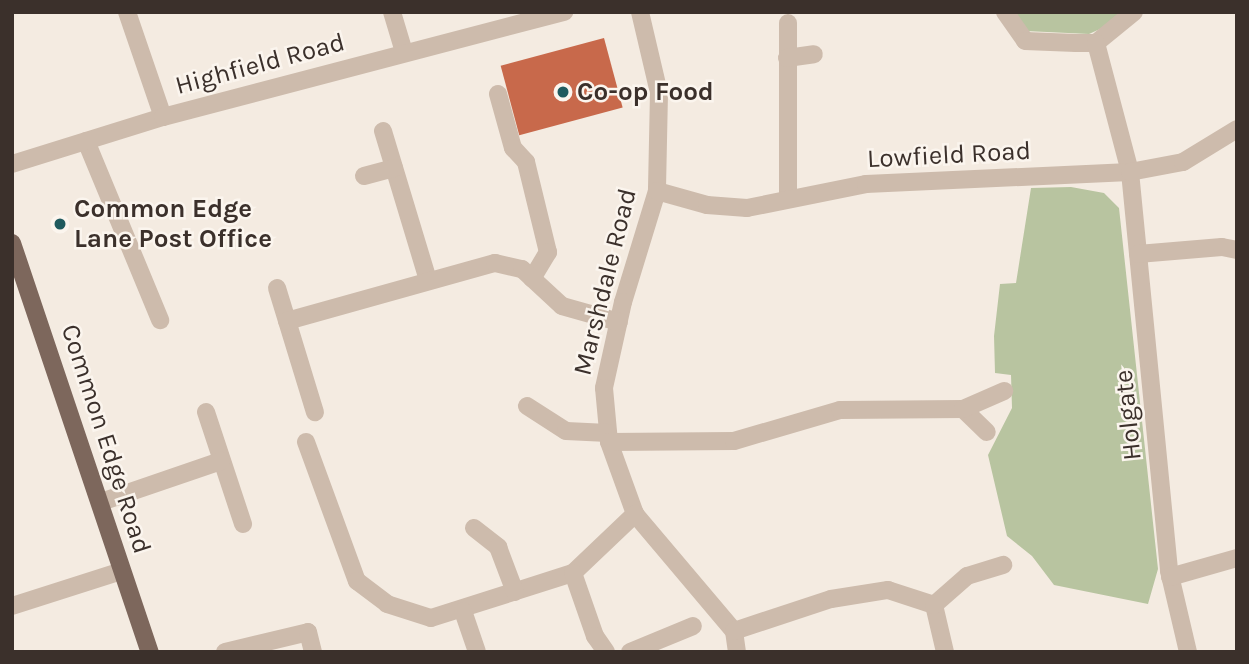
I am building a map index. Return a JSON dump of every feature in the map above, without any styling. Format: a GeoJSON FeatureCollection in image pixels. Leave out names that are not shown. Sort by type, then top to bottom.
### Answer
{"type":"FeatureCollection","features":[{"type":"Feature","properties":{"kind":"main road","name":"Common Edge Road"},"geometry":{"type":"LineString","coordinates":[[12,243],[150,652]]}},
{"type":"Feature","properties":{"kind":"street"},"geometry":{"type":"LineString","coordinates":[[127,12],[163,117]]}},
{"type":"Feature","properties":{"kind":"street"},"geometry":{"type":"LineString","coordinates":[[391,12],[404,52]]}},
{"type":"Feature","properties":{"kind":"street","name":"Highfield Road"},"geometry":{"type":"LineString","coordinates":[[12,164],[163,117],[564,12]]}},
{"type":"Feature","properties":{"kind":"street","name":"Marshdale Road"},"geometry":{"type":"LineString","coordinates":[[640,12],[659,93],[657,191],[619,323],[604,388],[608,438],[635,514],[734,631]]}},
{"type":"Feature","properties":{"kind":"street"},"geometry":{"type":"LineString","coordinates":[[1005,12],[1025,41],[1096,43],[1134,12]]}},
{"type":"Feature","properties":{"kind":"street"},"geometry":{"type":"LineString","coordinates":[[788,23],[788,199]]}},
{"type":"Feature","properties":{"kind":"street","name":"Holgate"},"geometry":{"type":"LineString","coordinates":[[1096,43],[1130,172],[1170,577],[1188,652]]}},
{"type":"Feature","properties":{"kind":"street"},"geometry":{"type":"LineString","coordinates":[[787,58],[814,54]]}},
{"type":"Feature","properties":{"kind":"street"},"geometry":{"type":"LineString","coordinates":[[498,94],[513,148],[526,162],[548,252],[532,279]]}},
{"type":"Feature","properties":{"kind":"street","name":"Lowfield Road"},"geometry":{"type":"LineString","coordinates":[[657,191],[707,205],[747,208],[866,184],[1130,172],[1183,162],[1237,129]]}},
{"type":"Feature","properties":{"kind":"street"},"geometry":{"type":"LineString","coordinates":[[383,131],[428,281]]}},
{"type":"Feature","properties":{"kind":"street"},"geometry":{"type":"LineString","coordinates":[[86,141],[160,320]]}},
{"type":"Feature","properties":{"kind":"street"},"geometry":{"type":"LineString","coordinates":[[364,176],[394,168]]}},
{"type":"Feature","properties":{"kind":"street"},"geometry":{"type":"LineString","coordinates":[[1138,254],[1222,247],[1237,250]]}},
{"type":"Feature","properties":{"kind":"street"},"geometry":{"type":"LineString","coordinates":[[287,321],[495,263],[522,270],[562,306],[619,323]]}},
{"type":"Feature","properties":{"kind":"street"},"geometry":{"type":"LineString","coordinates":[[277,288],[315,412]]}},
{"type":"Feature","properties":{"kind":"street"},"geometry":{"type":"LineString","coordinates":[[527,406],[566,431],[608,438],[734,441],[840,410],[963,409],[1004,391]]}},
{"type":"Feature","properties":{"kind":"street"},"geometry":{"type":"LineString","coordinates":[[963,409],[987,432]]}},
{"type":"Feature","properties":{"kind":"street"},"geometry":{"type":"LineString","coordinates":[[206,412],[243,524]]}},
{"type":"Feature","properties":{"kind":"street"},"geometry":{"type":"LineString","coordinates":[[306,442],[357,581],[387,604],[431,618],[463,611],[573,573],[635,514]]}},
{"type":"Feature","properties":{"kind":"street"},"geometry":{"type":"LineString","coordinates":[[100,502],[221,461]]}},
{"type":"Feature","properties":{"kind":"street"},"geometry":{"type":"LineString","coordinates":[[474,528],[498,547],[515,592]]}},
{"type":"Feature","properties":{"kind":"street"},"geometry":{"type":"LineString","coordinates":[[1170,577],[1237,558]]}},
{"type":"Feature","properties":{"kind":"street"},"geometry":{"type":"LineString","coordinates":[[934,605],[967,576],[1003,565]]}},
{"type":"Feature","properties":{"kind":"street"},"geometry":{"type":"LineString","coordinates":[[12,606],[122,571]]}},
{"type":"Feature","properties":{"kind":"street"},"geometry":{"type":"LineString","coordinates":[[573,573],[596,636],[606,652]]}},
{"type":"Feature","properties":{"kind":"street"},"geometry":{"type":"LineString","coordinates":[[737,652],[734,631],[831,599],[888,590],[934,605]]}},
{"type":"Feature","properties":{"kind":"street"},"geometry":{"type":"LineString","coordinates":[[934,605],[945,652]]}},
{"type":"Feature","properties":{"kind":"street"},"geometry":{"type":"LineString","coordinates":[[463,611],[477,652]]}},
{"type":"Feature","properties":{"kind":"street"},"geometry":{"type":"LineString","coordinates":[[630,652],[693,626]]}},
{"type":"Feature","properties":{"kind":"street"},"geometry":{"type":"LineString","coordinates":[[225,652],[308,632],[313,652]]}},
{"type":"Feature","properties":{"kind":"green space"},"geometry":{"type":"Polygon","coordinates":[[[1013,12],[1122,12],[1111,24],[1089,34],[1026,31],[1013,12]]]}},
{"type":"Feature","properties":{"kind":"green space"},"geometry":{"type":"Polygon","coordinates":[[[1071,187],[1104,193],[1119,208],[1158,569],[1148,604],[1054,585],[1032,556],[1007,536],[988,455],[1012,408],[1011,375],[995,373],[994,336],[1000,284],[1016,283],[1031,188],[1071,187]]]}},
{"type":"Feature","properties":{"kind":"building","name":"Co-op Food"},"geometry":{"type":"Polygon","coordinates":[[[604,38],[623,108],[519,135],[501,66],[604,38]]]}},
{"type":"Feature","properties":{"kind":"place","name":"Co-op Food"},"geometry":{"type":"Point","coordinates":[563,92]}},
{"type":"Feature","properties":{"kind":"place","name":"Common Edge Lane Post Office"},"geometry":{"type":"Point","coordinates":[60,224]}}]}
